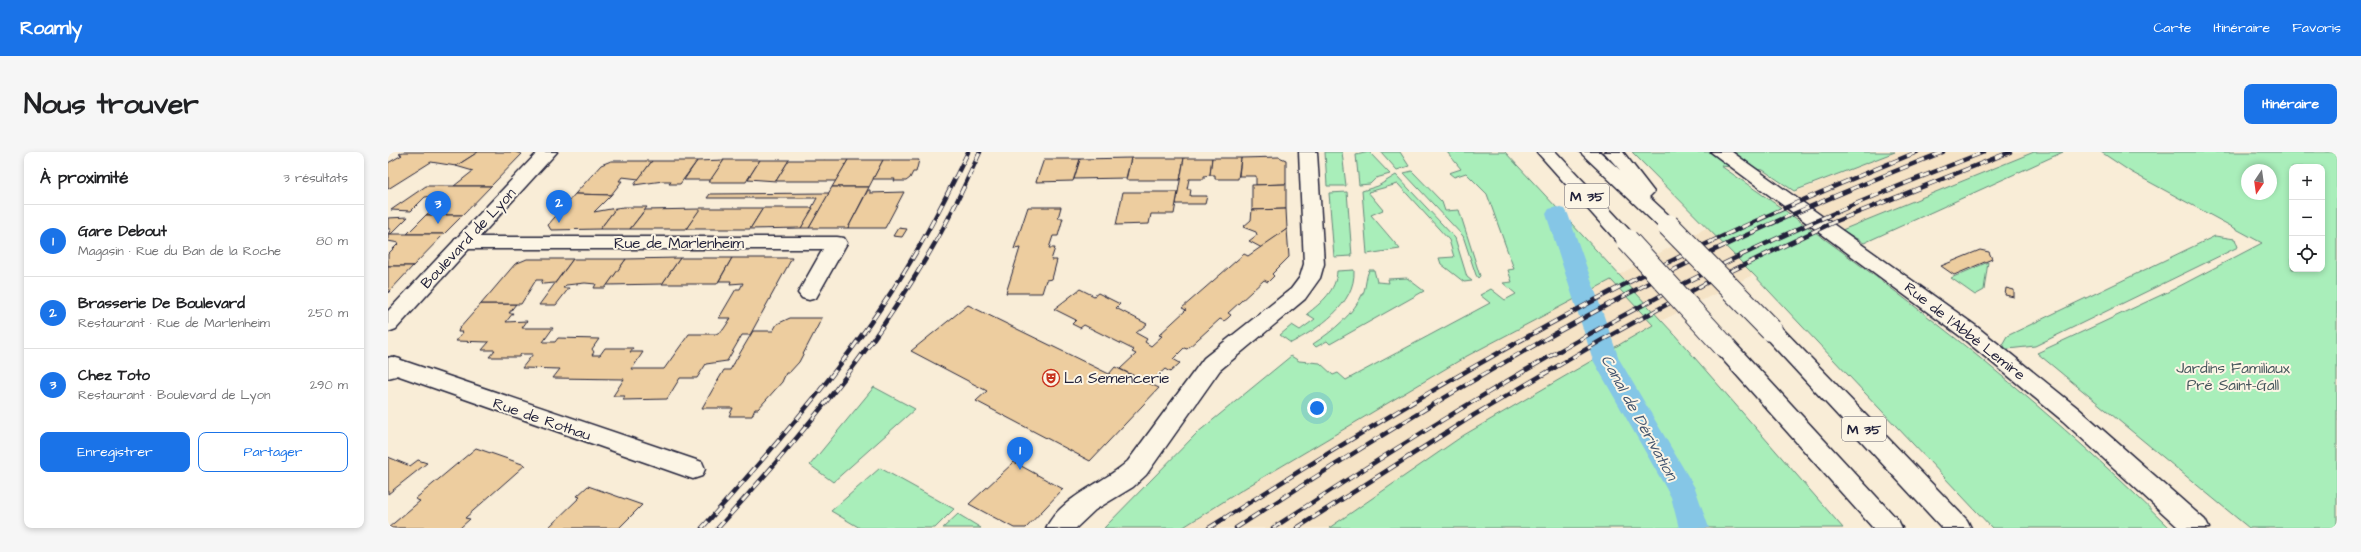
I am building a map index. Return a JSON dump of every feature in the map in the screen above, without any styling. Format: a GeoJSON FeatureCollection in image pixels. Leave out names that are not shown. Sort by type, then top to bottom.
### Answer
{"type":"FeatureCollection","features":[{"type":"Feature","properties":{"kind":"main road","name":"Boulevard de Lyon"},"geometry":{"type":"LineString","coordinates":[[388,324],[548,152]]}},
{"type":"Feature","properties":{"kind":"main road"},"geometry":{"type":"LineString","coordinates":[[1059,528],[1086,503],[1124,480],[1137,468],[1212,364],[1282,308],[1310,278],[1314,264],[1308,152]]}},
{"type":"Feature","properties":{"kind":"main road","name":"M 35"},"geometry":{"type":"LineString","coordinates":[[1546,152],[1889,528]]}},
{"type":"Feature","properties":{"kind":"main road","name":"M 35"},"geometry":{"type":"LineString","coordinates":[[1589,152],[1666,223],[1771,330],[1958,528]]}},
{"type":"Feature","properties":{"kind":"main road"},"geometry":{"type":"LineString","coordinates":[[1613,152],[1626,166],[1666,223]]}},
{"type":"Feature","properties":{"kind":"main road","name":"Rue de l'Abbé Lemire"},"geometry":{"type":"LineString","coordinates":[[1720,152],[1855,248],[1980,341],[2071,415],[2196,528]]}},
{"type":"Feature","properties":{"kind":"main road","name":"Rue de Marlenheim"},"geometry":{"type":"LineString","coordinates":[[463,243],[837,243],[809,293]]}},
{"type":"Feature","properties":{"kind":"main road","name":"Rue de Rothau"},"geometry":{"type":"LineString","coordinates":[[389,367],[693,469]]}},
{"type":"Feature","properties":{"kind":"shaded area"},"geometry":{"type":"Polygon","coordinates":[[[1895,152],[2034,152],[1842,230],[1653,325],[1464,435],[1329,528],[1182,528],[1245,488],[1467,356],[1708,227],[1895,152]]]}},
{"type":"Feature","properties":{"kind":"green space"},"geometry":{"type":"Polygon","coordinates":[[[1325,152],[1342,152],[1346,186],[1327,186],[1325,152]]]}},
{"type":"Feature","properties":{"kind":"green space"},"geometry":{"type":"Polygon","coordinates":[[[1369,152],[1390,174],[1376,178],[1370,184],[1359,185],[1356,155],[1369,152]]]}},
{"type":"Feature","properties":{"kind":"green space"},"geometry":{"type":"Polygon","coordinates":[[[1381,152],[1400,152],[1409,166],[1397,170],[1381,152]]]}},
{"type":"Feature","properties":{"kind":"green space"},"geometry":{"type":"Polygon","coordinates":[[[1447,152],[1505,152],[1674,334],[1843,528],[1329,528],[1464,435],[1653,325],[1611,280],[1467,356],[1245,488],[1182,528],[1104,528],[1197,433],[1291,356],[1299,361],[1320,363],[1333,375],[1338,373],[1346,380],[1490,303],[1480,295],[1491,289],[1505,300],[1516,294],[1503,283],[1512,282],[1508,270],[1514,269],[1487,194],[1466,173],[1454,177],[1449,173],[1461,169],[1447,152]]]}},
{"type":"Feature","properties":{"kind":"green space"},"geometry":{"type":"Polygon","coordinates":[[[1632,152],[1895,152],[1794,191],[1763,170],[1721,166],[1839,249],[2010,382],[2118,478],[2170,528],[1992,528],[1753,274],[1632,152]]]}},
{"type":"Feature","properties":{"kind":"green space"},"geometry":{"type":"Polygon","coordinates":[[[2034,152],[2063,152],[1864,243],[1842,230],[2034,152]]]}},
{"type":"Feature","properties":{"kind":"green space","name":"Jardins Familiaux Pré Saint-Gall"},"geometry":{"type":"Polygon","coordinates":[[[2101,152],[2337,152],[2337,528],[2249,528],[2037,353],[2172,290],[2262,243],[2131,172],[2101,152]]]}},
{"type":"Feature","properties":{"kind":"green space"},"geometry":{"type":"Polygon","coordinates":[[[1412,171],[1442,202],[1445,211],[1459,210],[1480,276],[1478,278],[1463,236],[1404,173],[1412,171]]]}},
{"type":"Feature","properties":{"kind":"green space"},"geometry":{"type":"Polygon","coordinates":[[[1396,175],[1455,238],[1467,277],[1472,281],[1464,282],[1441,264],[1439,258],[1454,257],[1449,240],[1398,184],[1368,192],[1383,210],[1371,215],[1400,249],[1367,254],[1362,191],[1378,186],[1396,175]]]}},
{"type":"Feature","properties":{"kind":"green space"},"geometry":{"type":"Polygon","coordinates":[[[1347,192],[1352,256],[1334,257],[1329,193],[1347,192]]]}},
{"type":"Feature","properties":{"kind":"green space"},"geometry":{"type":"Polygon","coordinates":[[[2215,236],[2235,239],[2238,247],[2035,346],[2005,348],[2003,343],[2007,336],[2215,236]]]}},
{"type":"Feature","properties":{"kind":"green space"},"geometry":{"type":"Polygon","coordinates":[[[1988,262],[1984,290],[1975,295],[1951,278],[1988,262]]]}},
{"type":"Feature","properties":{"kind":"green space"},"geometry":{"type":"Polygon","coordinates":[[[1354,270],[1353,282],[1349,294],[1342,304],[1323,323],[1291,343],[1280,335],[1292,325],[1300,330],[1315,319],[1307,314],[1327,296],[1334,284],[1337,271],[1354,270]]]}},
{"type":"Feature","properties":{"kind":"green space"},"geometry":{"type":"Polygon","coordinates":[[[1369,270],[1374,270],[1377,282],[1389,283],[1388,279],[1407,278],[1424,291],[1330,344],[1327,341],[1316,347],[1313,344],[1335,328],[1355,307],[1364,291],[1369,270]]]}},
{"type":"Feature","properties":{"kind":"green space"},"geometry":{"type":"Polygon","coordinates":[[[874,387],[915,409],[833,482],[810,465],[874,387]]]}},
{"type":"Feature","properties":{"kind":"green space"},"geometry":{"type":"Polygon","coordinates":[[[880,468],[954,509],[935,528],[860,528],[831,511],[880,468]]]}},
{"type":"Feature","properties":{"kind":"green space"},"geometry":{"type":"Polygon","coordinates":[[[958,514],[981,528],[943,528],[958,514]]]}},
{"type":"Feature","properties":{"kind":"building"},"geometry":{"type":"Polygon","coordinates":[[[403,152],[478,152],[456,166],[431,162],[388,189],[388,163],[402,155],[399,154],[403,152]]]}},
{"type":"Feature","properties":{"kind":"building"},"geometry":{"type":"Polygon","coordinates":[[[478,152],[514,152],[522,154],[491,186],[454,186],[473,171],[456,166],[478,152]]]}},
{"type":"Feature","properties":{"kind":"building"},"geometry":{"type":"Polygon","coordinates":[[[1279,157],[1286,160],[1286,184],[1256,185],[1256,176],[1239,176],[1241,158],[1279,157]]]}},
{"type":"Feature","properties":{"kind":"building"},"geometry":{"type":"Polygon","coordinates":[[[1131,158],[1184,158],[1180,180],[1126,180],[1131,158]]]}},
{"type":"Feature","properties":{"kind":"building"},"geometry":{"type":"Polygon","coordinates":[[[1131,158],[1126,178],[1074,179],[1080,159],[1131,158]]]}},
{"type":"Feature","properties":{"kind":"building"},"geometry":{"type":"Polygon","coordinates":[[[1184,158],[1212,158],[1210,175],[1204,176],[1204,179],[1189,179],[1187,189],[1191,189],[1190,196],[1207,196],[1205,204],[1176,204],[1184,158]]]}},
{"type":"Feature","properties":{"kind":"building"},"geometry":{"type":"Polygon","coordinates":[[[1212,158],[1241,158],[1238,179],[1215,179],[1215,175],[1210,175],[1212,158]]]}},
{"type":"Feature","properties":{"kind":"building"},"geometry":{"type":"Polygon","coordinates":[[[1044,159],[1080,159],[1073,181],[1036,182],[1044,159]]]}},
{"type":"Feature","properties":{"kind":"building"},"geometry":{"type":"Polygon","coordinates":[[[724,160],[711,180],[684,180],[697,161],[724,160]]]}},
{"type":"Feature","properties":{"kind":"building"},"geometry":{"type":"Polygon","coordinates":[[[724,160],[760,160],[746,182],[709,182],[724,160]]]}},
{"type":"Feature","properties":{"kind":"building"},"geometry":{"type":"Polygon","coordinates":[[[760,160],[789,160],[776,181],[748,179],[760,160]]]}},
{"type":"Feature","properties":{"kind":"building"},"geometry":{"type":"Polygon","coordinates":[[[789,160],[848,160],[836,181],[776,181],[789,160]]]}},
{"type":"Feature","properties":{"kind":"building"},"geometry":{"type":"Polygon","coordinates":[[[848,160],[883,160],[869,187],[832,187],[848,160]]]}},
{"type":"Feature","properties":{"kind":"building"},"geometry":{"type":"Polygon","coordinates":[[[883,160],[919,160],[916,172],[913,172],[910,178],[906,181],[894,181],[895,179],[873,179],[883,160]]]}},
{"type":"Feature","properties":{"kind":"building"},"geometry":{"type":"Polygon","coordinates":[[[611,161],[652,161],[639,179],[622,177],[619,181],[622,181],[611,195],[575,194],[601,165],[611,161]]]}},
{"type":"Feature","properties":{"kind":"building"},"geometry":{"type":"Polygon","coordinates":[[[652,161],[697,161],[680,184],[669,184],[671,181],[663,181],[634,185],[652,161]]]}},
{"type":"Feature","properties":{"kind":"building"},"geometry":{"type":"Polygon","coordinates":[[[1286,184],[1286,209],[1252,210],[1252,185],[1286,184]]]}},
{"type":"Feature","properties":{"kind":"building"},"geometry":{"type":"Polygon","coordinates":[[[426,186],[491,186],[463,215],[426,215],[437,205],[433,205],[436,202],[441,202],[445,198],[444,195],[425,197],[411,211],[391,210],[426,186]]]}},
{"type":"Feature","properties":{"kind":"building"},"geometry":{"type":"Polygon","coordinates":[[[832,187],[869,187],[848,228],[809,228],[832,187]]]}},
{"type":"Feature","properties":{"kind":"building"},"geometry":{"type":"Polygon","coordinates":[[[868,190],[870,190],[870,193],[904,192],[885,228],[848,228],[868,190]]]}},
{"type":"Feature","properties":{"kind":"building"},"geometry":{"type":"Polygon","coordinates":[[[1123,192],[1178,192],[1174,214],[1151,214],[1149,224],[1116,225],[1123,192]]]}},
{"type":"Feature","properties":{"kind":"building"},"geometry":{"type":"Polygon","coordinates":[[[829,193],[809,228],[801,228],[817,198],[707,198],[710,194],[829,193]]]}},
{"type":"Feature","properties":{"kind":"building"},"geometry":{"type":"Polygon","coordinates":[[[575,194],[611,195],[594,212],[616,208],[600,229],[551,230],[548,225],[575,194]]]}},
{"type":"Feature","properties":{"kind":"building"},"geometry":{"type":"Polygon","coordinates":[[[647,207],[630,229],[600,229],[616,208],[647,207]]]}},
{"type":"Feature","properties":{"kind":"building"},"geometry":{"type":"Polygon","coordinates":[[[1028,207],[1061,207],[1058,218],[1063,218],[1058,236],[1053,236],[1049,248],[1055,248],[1051,260],[1057,260],[1052,279],[1046,280],[1042,293],[1006,293],[1020,248],[1014,249],[1028,207]]]}},
{"type":"Feature","properties":{"kind":"building"},"geometry":{"type":"Polygon","coordinates":[[[700,208],[763,208],[750,229],[686,229],[700,208]]]}},
{"type":"Feature","properties":{"kind":"building"},"geometry":{"type":"Polygon","coordinates":[[[763,208],[813,208],[801,228],[750,229],[763,208]]]}},
{"type":"Feature","properties":{"kind":"building"},"geometry":{"type":"Polygon","coordinates":[[[700,209],[686,229],[630,229],[645,210],[700,209]]]}},
{"type":"Feature","properties":{"kind":"building"},"geometry":{"type":"Polygon","coordinates":[[[1286,209],[1287,229],[1262,248],[1249,241],[1257,235],[1256,232],[1243,227],[1251,220],[1252,210],[1286,209]]]}},
{"type":"Feature","properties":{"kind":"building"},"geometry":{"type":"Polygon","coordinates":[[[426,215],[463,215],[444,234],[407,234],[426,215]]]}},
{"type":"Feature","properties":{"kind":"building"},"geometry":{"type":"Polygon","coordinates":[[[408,217],[391,234],[388,234],[391,229],[388,229],[388,218],[408,217]]]}},
{"type":"Feature","properties":{"kind":"building"},"geometry":{"type":"Polygon","coordinates":[[[898,228],[907,229],[902,237],[893,236],[898,228]]]}},
{"type":"Feature","properties":{"kind":"building"},"geometry":{"type":"Polygon","coordinates":[[[1287,229],[1289,257],[1272,274],[1274,276],[1268,282],[1264,280],[1228,313],[1231,315],[1228,318],[1224,321],[1220,319],[1187,349],[1184,348],[1173,359],[1180,363],[1170,372],[1165,369],[1149,383],[1120,369],[1136,354],[1132,352],[1134,350],[1084,325],[1080,328],[1072,324],[1076,320],[1054,309],[1080,289],[1094,296],[1098,293],[1120,304],[1116,308],[1147,324],[1136,333],[1147,339],[1145,342],[1151,346],[1162,336],[1159,335],[1186,310],[1182,308],[1244,254],[1248,256],[1287,229]]]}},
{"type":"Feature","properties":{"kind":"building"},"geometry":{"type":"Polygon","coordinates":[[[388,234],[444,234],[413,266],[388,266],[388,254],[399,243],[388,241],[388,234]]]}},
{"type":"Feature","properties":{"kind":"building"},"geometry":{"type":"Polygon","coordinates":[[[1980,250],[1989,252],[1992,259],[1954,275],[1941,266],[1980,250]]]}},
{"type":"Feature","properties":{"kind":"building"},"geometry":{"type":"Polygon","coordinates":[[[680,258],[732,258],[717,284],[662,284],[680,258]]]}},
{"type":"Feature","properties":{"kind":"building"},"geometry":{"type":"Polygon","coordinates":[[[680,258],[662,284],[607,285],[626,259],[680,258]]]}},
{"type":"Feature","properties":{"kind":"building"},"geometry":{"type":"Polygon","coordinates":[[[732,258],[792,258],[750,335],[742,335],[727,361],[706,364],[697,378],[680,378],[667,399],[623,400],[625,396],[613,396],[624,379],[553,378],[560,369],[522,368],[533,354],[521,354],[519,357],[489,357],[495,350],[482,350],[489,342],[456,341],[463,332],[458,332],[459,329],[481,304],[516,304],[509,313],[513,313],[506,322],[527,321],[522,328],[553,328],[543,342],[555,342],[558,338],[599,339],[592,349],[594,352],[592,355],[600,355],[605,348],[633,348],[630,352],[643,352],[632,369],[664,369],[689,334],[716,334],[723,330],[731,318],[719,318],[736,289],[740,289],[743,283],[730,284],[731,281],[719,281],[732,258]]]}},
{"type":"Feature","properties":{"kind":"building"},"geometry":{"type":"Polygon","coordinates":[[[527,259],[573,259],[555,283],[543,284],[541,283],[543,280],[536,280],[521,304],[481,304],[515,264],[527,259]]]}},
{"type":"Feature","properties":{"kind":"building"},"geometry":{"type":"Polygon","coordinates":[[[573,259],[626,259],[605,288],[594,288],[596,284],[585,283],[566,285],[563,288],[569,288],[556,305],[539,305],[573,259]]]}},
{"type":"Feature","properties":{"kind":"building"},"geometry":{"type":"Polygon","coordinates":[[[388,266],[413,266],[388,293],[388,266]]]}},
{"type":"Feature","properties":{"kind":"building"},"geometry":{"type":"Polygon","coordinates":[[[2006,288],[2014,290],[2014,297],[2005,295],[2006,288]]]}},
{"type":"Feature","properties":{"kind":"building","name":"La Semencerie"},"geometry":{"type":"Polygon","coordinates":[[[968,305],[1109,374],[1115,367],[1159,388],[1090,461],[976,401],[987,391],[911,351],[968,305]]]}},
{"type":"Feature","properties":{"kind":"building"},"geometry":{"type":"Polygon","coordinates":[[[790,318],[822,318],[799,362],[789,373],[786,373],[782,382],[758,409],[755,409],[752,416],[729,416],[733,408],[702,408],[724,370],[730,370],[753,331],[773,331],[777,324],[790,318]]]}},
{"type":"Feature","properties":{"kind":"building"},"geometry":{"type":"Polygon","coordinates":[[[476,448],[525,465],[465,518],[470,519],[460,528],[388,528],[420,501],[415,499],[476,448]]]}},
{"type":"Feature","properties":{"kind":"building"},"geometry":{"type":"Polygon","coordinates":[[[388,457],[410,466],[418,460],[427,463],[388,494],[388,457]]]}},
{"type":"Feature","properties":{"kind":"building"},"geometry":{"type":"Polygon","coordinates":[[[1014,462],[1063,489],[1026,528],[1014,528],[969,504],[1014,462]]]}},
{"type":"Feature","properties":{"kind":"building"},"geometry":{"type":"Polygon","coordinates":[[[588,486],[642,505],[619,528],[548,528],[580,497],[577,496],[588,486]]]}},
{"type":"Feature","properties":{"kind":"waterway","name":"Canal de Dérivation"},"geometry":{"type":"LineString","coordinates":[[1557,214],[1606,360],[1685,496],[1694,528]]}},
{"type":"Feature","properties":{"kind":"railway"},"geometry":{"type":"LineString","coordinates":[[702,528],[788,430],[868,327],[915,254],[968,152]]}},
{"type":"Feature","properties":{"kind":"railway"},"geometry":{"type":"LineString","coordinates":[[718,528],[830,397],[882,327],[935,243],[956,204],[980,152]]}},
{"type":"Feature","properties":{"kind":"railway"},"geometry":{"type":"LineString","coordinates":[[1209,528],[1368,429],[1476,365],[1585,305],[1675,259],[1743,227],[1917,152]]}},
{"type":"Feature","properties":{"kind":"railway"},"geometry":{"type":"LineString","coordinates":[[1236,528],[1448,395],[1611,303],[1700,257],[1768,225],[1943,152]]}},
{"type":"Feature","properties":{"kind":"railway"},"geometry":{"type":"LineString","coordinates":[[1273,528],[1378,460],[1485,394],[1539,362],[1649,302],[1739,256],[1808,224],[1878,194],[1984,152]]}},
{"type":"Feature","properties":{"kind":"railway"},"geometry":{"type":"LineString","coordinates":[[1297,528],[1474,415],[1602,340],[1706,283],[1834,222],[2010,152]]}},
{"type":"Feature","properties":{"kind":"place","name":"Brasserie De Boulevard"},"geometry":{"type":"Point","coordinates":[559,223]}},
{"type":"Feature","properties":{"kind":"place","name":"Chez Toto"},"geometry":{"type":"Point","coordinates":[438,224]}},
{"type":"Feature","properties":{"kind":"place","name":"La Semencerie"},"geometry":{"type":"Point","coordinates":[1051,378]}},
{"type":"Feature","properties":{"kind":"place","name":"Gare Debout"},"geometry":{"type":"Point","coordinates":[1020,470]}}]}
